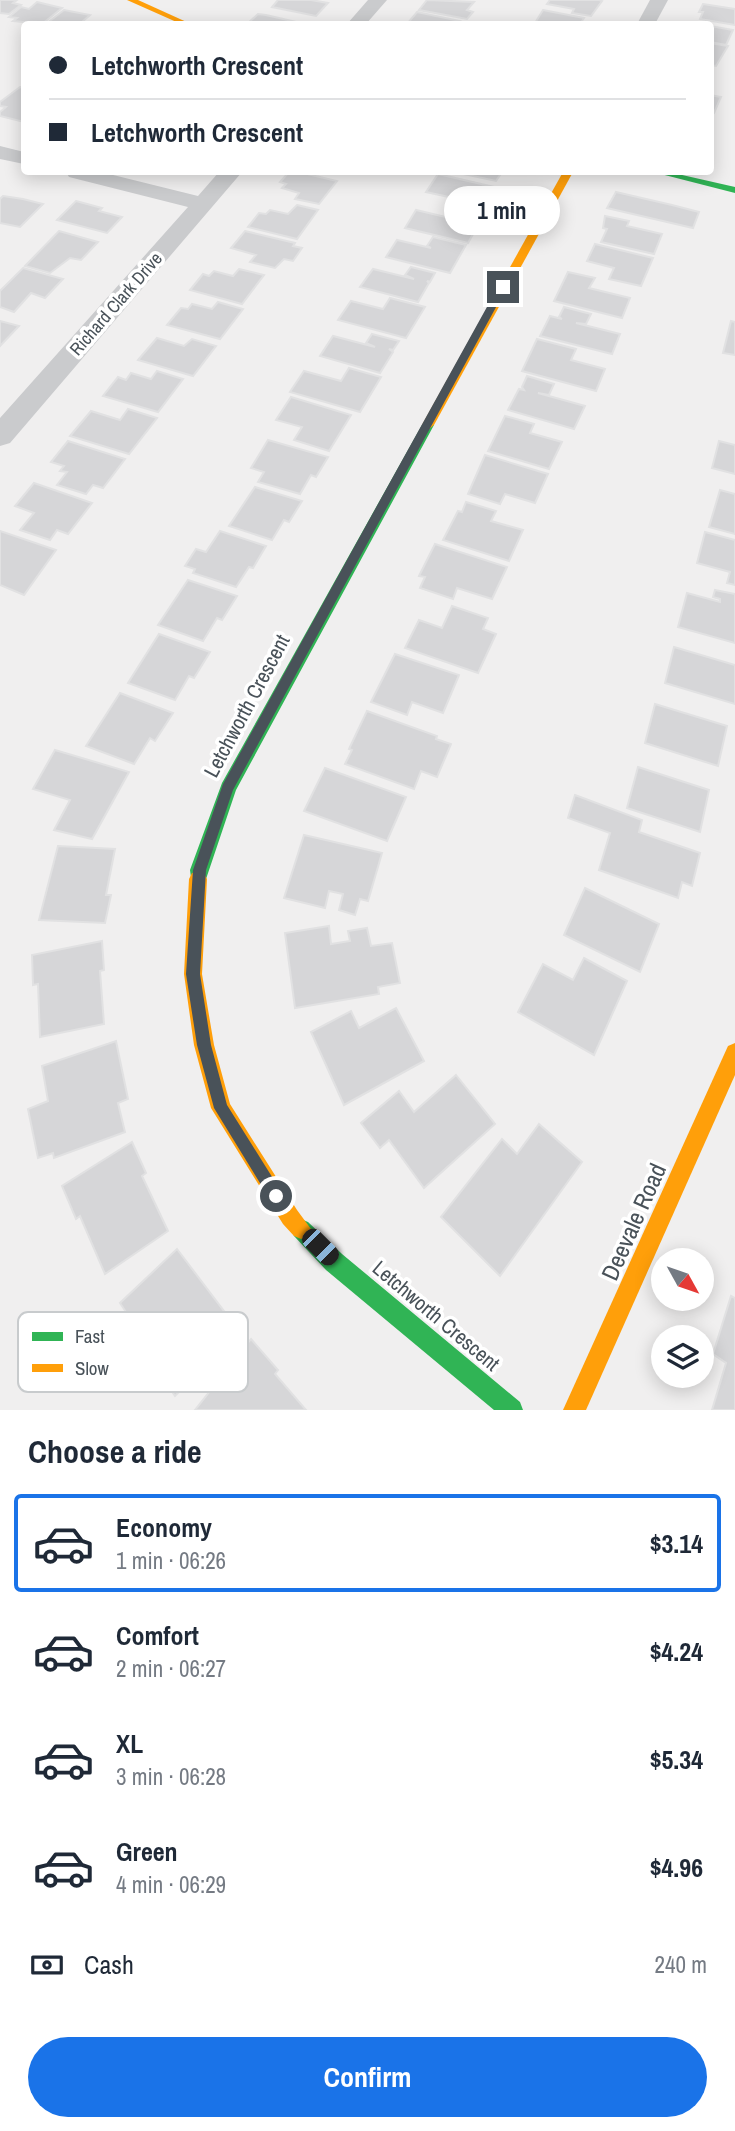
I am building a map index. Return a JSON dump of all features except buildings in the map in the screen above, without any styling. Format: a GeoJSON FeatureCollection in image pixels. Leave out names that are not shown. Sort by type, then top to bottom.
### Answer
{"type":"FeatureCollection","features":[{"type":"Feature","properties":{"kind":"street"},"geometry":{"type":"LineString","coordinates":[[131,0],[180,21]]}},
{"type":"Feature","properties":{"kind":"street"},"geometry":{"type":"LineString","coordinates":[[359,21],[378,0]]}},
{"type":"Feature","properties":{"kind":"street"},"geometry":{"type":"LineString","coordinates":[[648,21],[659,0]]}},
{"type":"Feature","properties":{"kind":"street"},"geometry":{"type":"LineString","coordinates":[[0,152],[21,157]]}},
{"type":"Feature","properties":{"kind":"street"},"geometry":{"type":"LineString","coordinates":[[89,175],[203,204]]}},
{"type":"Feature","properties":{"kind":"street","name":"Richard Clark Drive"},"geometry":{"type":"LineString","coordinates":[[0,436],[228,175]]}},
{"type":"Feature","properties":{"kind":"street","name":"Letchworth Crescent"},"geometry":{"type":"LineString","coordinates":[[512,1410],[334,1262],[290,1217],[248,1154],[221,1108],[204,1045],[193,974],[194,918],[199,870],[228,788],[566,175]]}},
{"type":"Feature","properties":{"kind":"street"},"geometry":{"type":"LineString","coordinates":[[671,175],[735,190]]}},
{"type":"Feature","properties":{"kind":"street"},"geometry":{"type":"LineString","coordinates":[[0,396],[27,405]]}},
{"type":"Feature","properties":{"kind":"street","name":"Deevale Road"},"geometry":{"type":"LineString","coordinates":[[574,1410],[735,1053]]}},
{"type":"Feature","properties":{"kind":"traffic: fast"},"geometry":{"type":"LineString","coordinates":[[671,175],[735,190]]}},
{"type":"Feature","properties":{"kind":"traffic: fast"},"geometry":{"type":"LineString","coordinates":[[198,879],[228,788],[428,425]]}},
{"type":"Feature","properties":{"kind":"traffic: fast"},"geometry":{"type":"LineString","coordinates":[[301,1229],[334,1262],[512,1410]]}},
{"type":"Feature","properties":{"kind":"traffic: slow"},"geometry":{"type":"LineString","coordinates":[[131,0],[180,21]]}},
{"type":"Feature","properties":{"kind":"traffic: slow"},"geometry":{"type":"LineString","coordinates":[[428,425],[566,175]]}},
{"type":"Feature","properties":{"kind":"traffic: slow"},"geometry":{"type":"LineString","coordinates":[[198,879],[193,974],[204,1045],[221,1108],[290,1217],[301,1229]]}},
{"type":"Feature","properties":{"kind":"traffic: slow"},"geometry":{"type":"LineString","coordinates":[[574,1410],[735,1053]]}},
{"type":"Feature","properties":{"kind":"route"},"geometry":{"type":"LineString","coordinates":[[276,1196],[221,1108],[204,1045],[193,974],[194,918],[199,870],[228,788],[503,287]]}}]}
